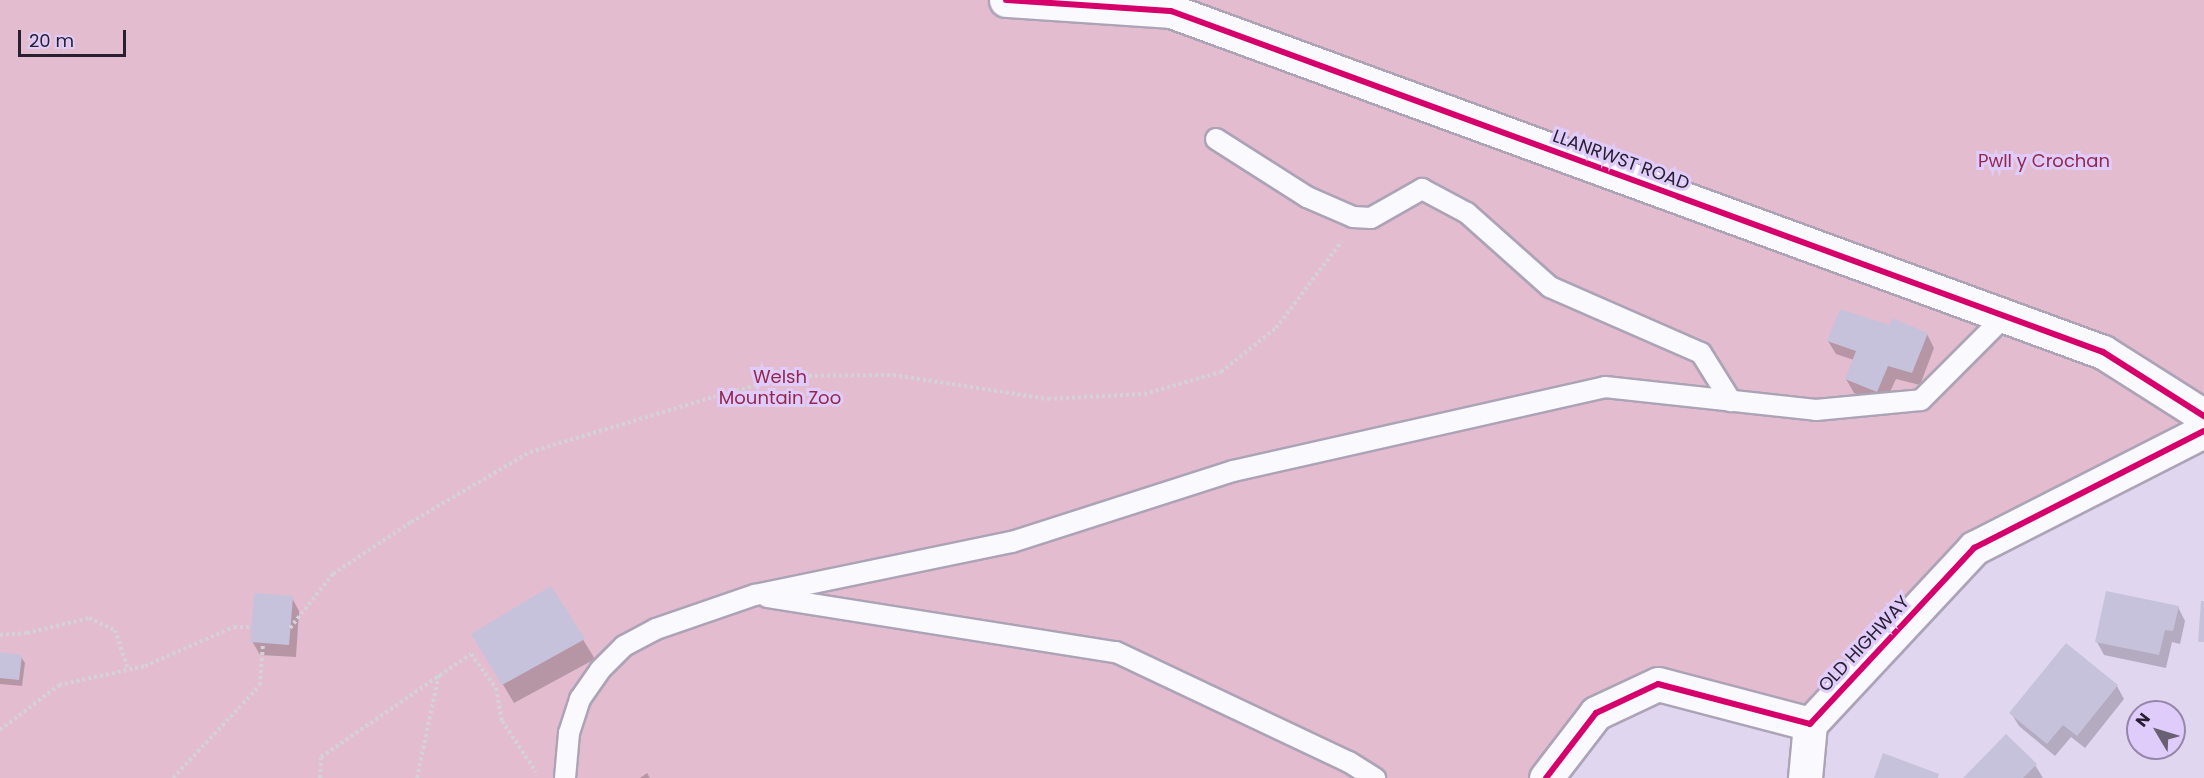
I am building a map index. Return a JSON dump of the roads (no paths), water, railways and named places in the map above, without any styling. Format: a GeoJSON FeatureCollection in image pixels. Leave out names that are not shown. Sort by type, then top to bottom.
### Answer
{"type":"FeatureCollection","features":[{"type":"Feature","properties":{"kind":"street","name":"LLANRWST ROAD"},"geometry":{"type":"LineString","coordinates":[[1006,0],[1171,11],[2103,352],[2204,416]]}},
{"type":"Feature","properties":{"kind":"street","name":"OLD HIGHWAY"},"geometry":{"type":"LineString","coordinates":[[1810,724],[1974,548],[2204,431]]}},
{"type":"Feature","properties":{"kind":"street"},"geometry":{"type":"LineString","coordinates":[[1546,778],[1596,713],[1658,684],[1810,724],[1805,778]]}},
{"type":"Feature","properties":{"kind":"lane"},"geometry":{"type":"LineString","coordinates":[[1216,139],[1306,197],[1353,217],[1371,218],[1422,189],[1467,213],[1550,287],[1701,353],[1731,401]]}},
{"type":"Feature","properties":{"kind":"lane"},"geometry":{"type":"LineString","coordinates":[[565,778],[569,733],[580,699],[600,670],[624,646],[656,629],[755,595],[1012,542],[1233,471],[1605,387],[1816,410],[1921,400],[2005,316]]}},
{"type":"Feature","properties":{"kind":"lane"},"geometry":{"type":"LineString","coordinates":[[755,595],[1116,652],[1349,762],[1375,778]]}},
{"type":"Feature","properties":{"kind":"park label","name":"Pwll y Crochan"},"geometry":{"type":"Point","coordinates":[2044,161]}},
{"type":"Feature","properties":{"kind":"park label","name":"Welsh Mountain Zoo"},"geometry":{"type":"Point","coordinates":[780,388]}}]}
